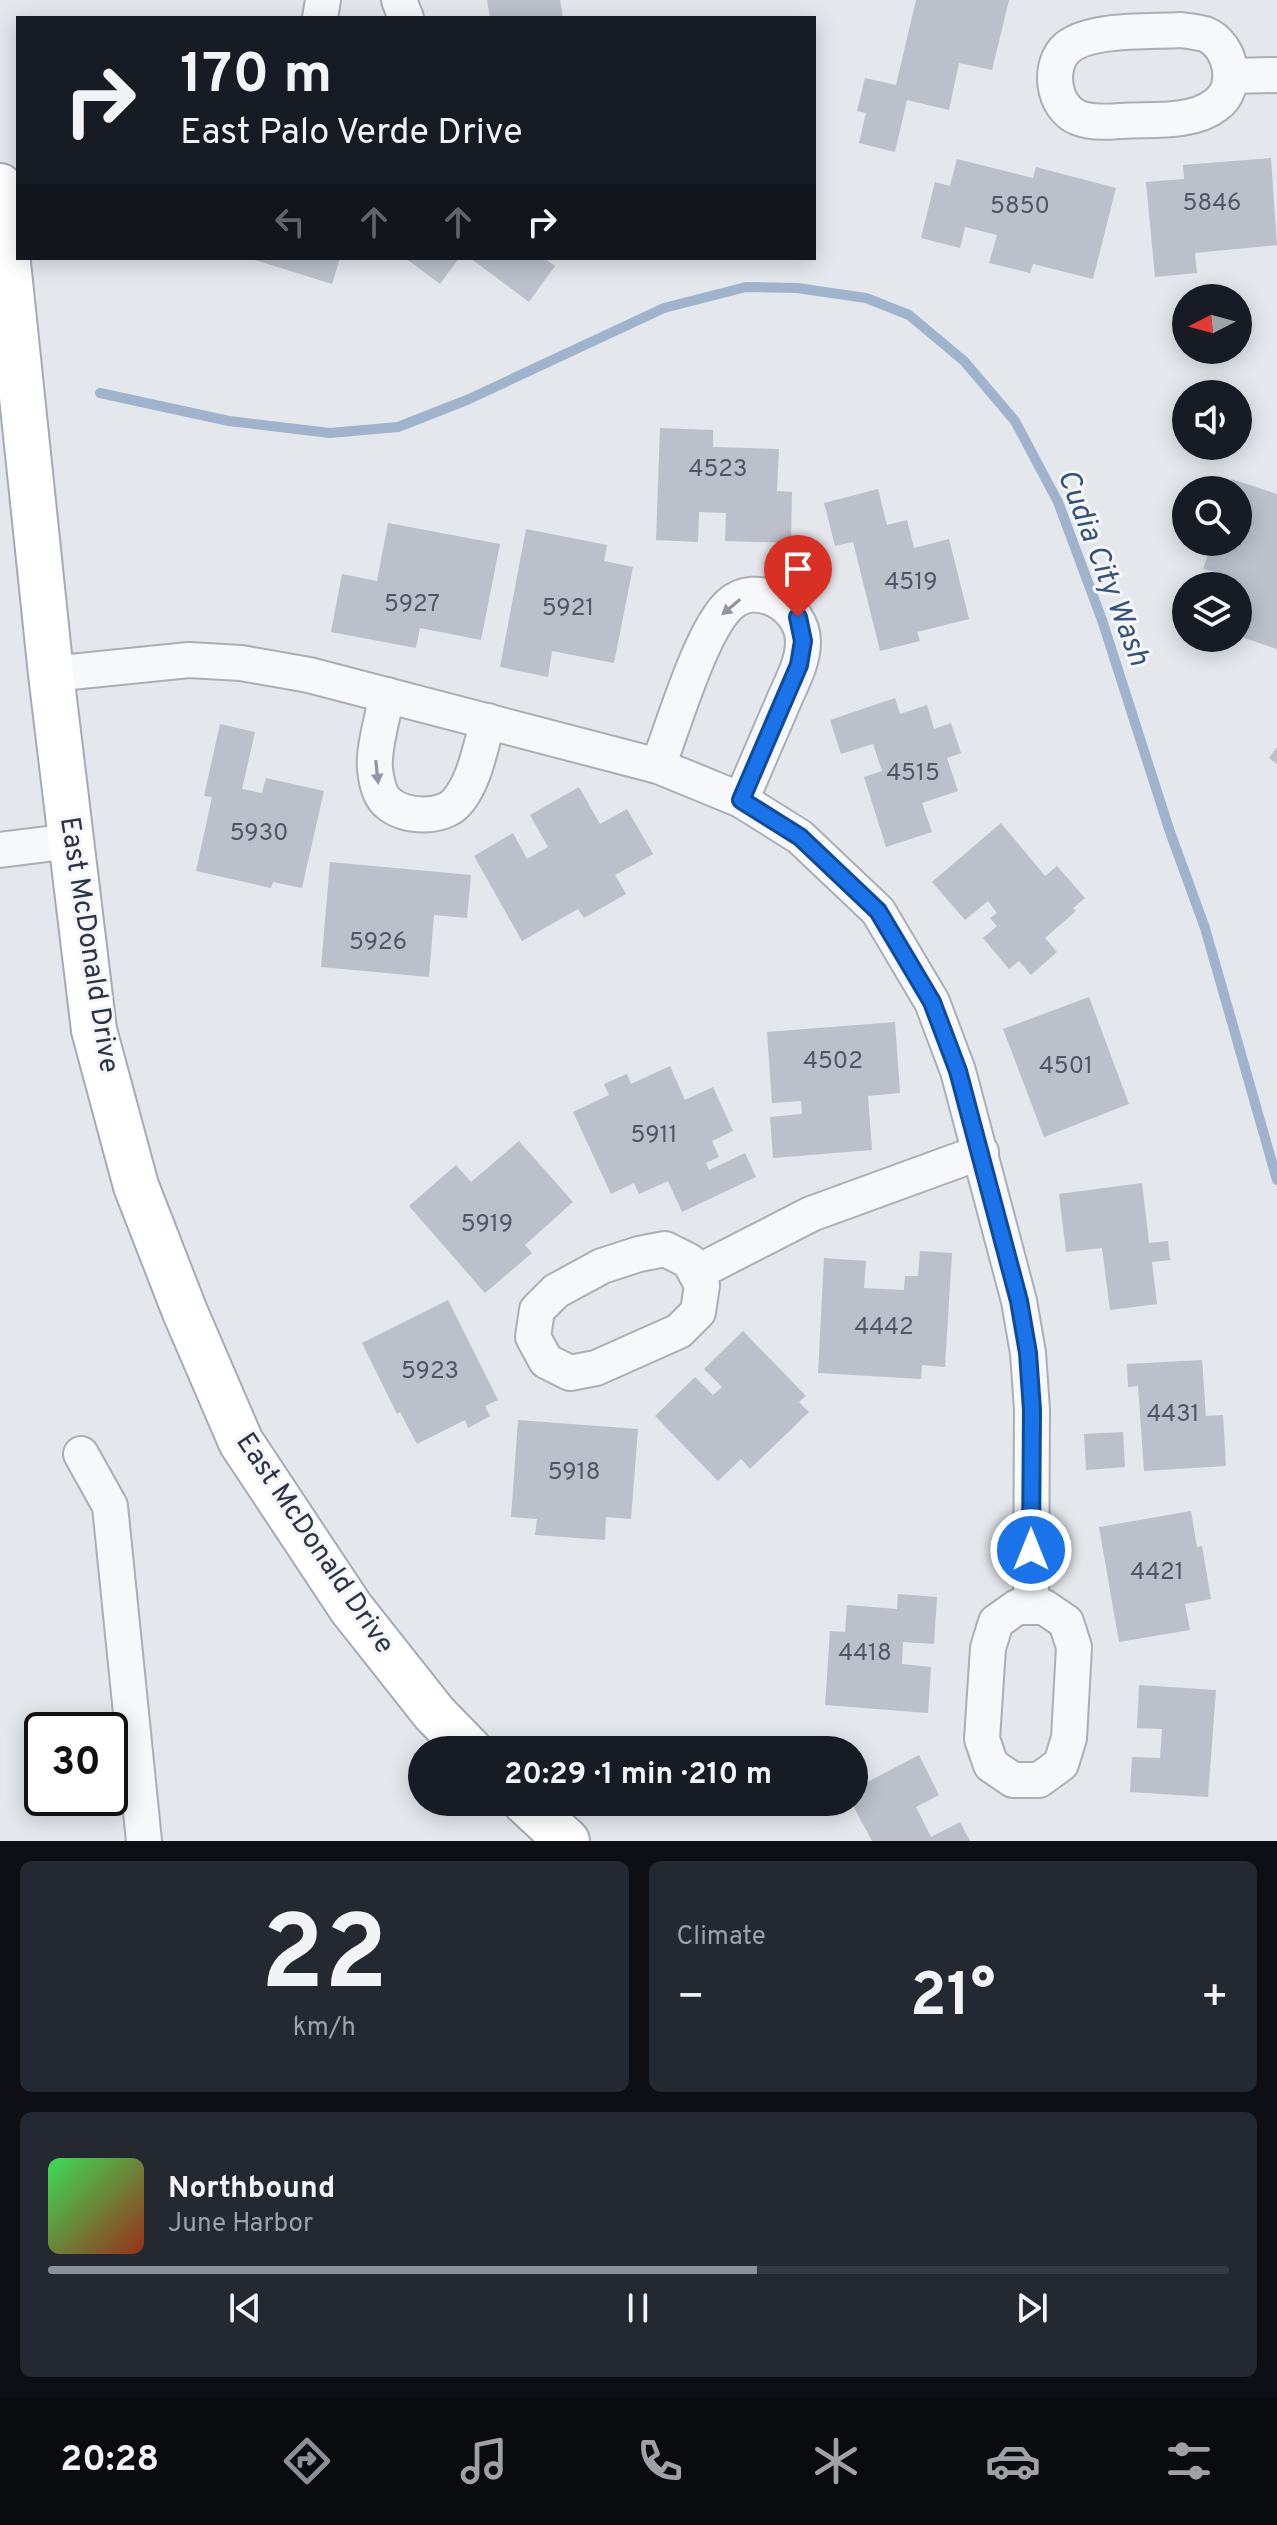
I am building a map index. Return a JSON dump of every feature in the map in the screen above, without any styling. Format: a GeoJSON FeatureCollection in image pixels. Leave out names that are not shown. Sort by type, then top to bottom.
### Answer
{"type":"FeatureCollection","features":[{"type":"Feature","properties":{"kind":"main road","name":"East McDonald Drive"},"geometry":{"type":"LineString","coordinates":[[0,186],[51,674],[94,1030],[136,1186],[185,1312],[241,1442],[351,1608],[434,1713],[456,1736]]}},
{"type":"Feature","properties":{"kind":"main road"},"geometry":{"type":"LineString","coordinates":[[540,1816],[567,1841]]}},
{"type":"Feature","properties":{"kind":"street"},"geometry":{"type":"LineString","coordinates":[[1181,30],[1208,35],[1226,54],[1231,76],[1226,92],[1217,105],[1193,116],[1103,122],[1076,118],[1058,98],[1054,72],[1067,48],[1091,36],[1181,30]]}},
{"type":"Feature","properties":{"kind":"street"},"geometry":{"type":"LineString","coordinates":[[1231,76],[1277,75]]}},
{"type":"Feature","properties":{"kind":"street"},"geometry":{"type":"LineString","coordinates":[[658,766],[711,627],[730,603],[747,596],[763,595],[779,601],[798,617],[803,641],[799,665],[741,800]]}},
{"type":"Feature","properties":{"kind":"street"},"geometry":{"type":"LineString","coordinates":[[51,674],[189,660],[241,663],[309,675],[658,766],[741,800],[800,837],[878,911],[932,1002],[958,1071],[1019,1301],[1028,1353],[1032,1410],[1031,1606]]}},
{"type":"Feature","properties":{"kind":"street"},"geometry":{"type":"LineString","coordinates":[[387,695],[374,766],[379,789],[388,803],[411,814],[433,814],[455,805],[470,779],[488,721]]}},
{"type":"Feature","properties":{"kind":"street"},"geometry":{"type":"LineString","coordinates":[[0,850],[71,841]]}},
{"type":"Feature","properties":{"kind":"street"},"geometry":{"type":"LineString","coordinates":[[696,1273],[811,1214],[981,1152]]}},
{"type":"Feature","properties":{"kind":"street"},"geometry":{"type":"LineString","coordinates":[[665,1249],[689,1261],[696,1273],[702,1285],[698,1312],[679,1331],[596,1368],[570,1373],[546,1361],[533,1337],[537,1310],[556,1291],[602,1266],[665,1249]]}},
{"type":"Feature","properties":{"kind":"street"},"geometry":{"type":"LineString","coordinates":[[81,1454],[110,1506],[144,1841]]}},
{"type":"Feature","properties":{"kind":"street"},"geometry":{"type":"LineString","coordinates":[[1031,1606],[1044,1607],[1066,1622],[1074,1647],[1069,1738],[1061,1764],[1039,1780],[1013,1780],[991,1765],[982,1739],[988,1648],[996,1622],[1017,1607],[1031,1606]]}},
{"type":"Feature","properties":{"kind":"building"},"geometry":{"type":"Polygon","coordinates":[[[487,0],[560,0],[563,16],[490,16],[487,0]]]}},
{"type":"Feature","properties":{"kind":"building"},"geometry":{"type":"Polygon","coordinates":[[[916,0],[1009,0],[992,70],[959,63],[949,110],[907,100],[895,152],[859,143],[866,113],[857,111],[865,78],[896,85],[916,0]]]}},
{"type":"Feature","properties":{"kind":"building"},"geometry":{"type":"Polygon","coordinates":[[[1271,158],[1277,245],[1195,253],[1197,273],[1155,277],[1146,182],[1184,179],[1183,165],[1271,158]]]}},
{"type":"Feature","properties":{"kind":"building"},"geometry":{"type":"Polygon","coordinates":[[[957,159],[1033,178],[1036,167],[1116,188],[1093,279],[1033,264],[1030,273],[989,263],[997,235],[965,227],[960,248],[921,238],[935,182],[950,186],[957,159]]]}},
{"type":"Feature","properties":{"kind":"building"},"geometry":{"type":"Polygon","coordinates":[[[254,260],[339,260],[332,284],[254,260]]]}},
{"type":"Feature","properties":{"kind":"building"},"geometry":{"type":"Polygon","coordinates":[[[408,260],[458,260],[440,284],[408,260]]]}},
{"type":"Feature","properties":{"kind":"building"},"geometry":{"type":"Polygon","coordinates":[[[473,260],[547,260],[555,266],[529,302],[473,260]]]}},
{"type":"Feature","properties":{"kind":"building"},"geometry":{"type":"Polygon","coordinates":[[[660,428],[713,430],[713,447],[779,449],[777,491],[792,492],[791,543],[725,541],[726,513],[699,512],[698,542],[656,540],[660,428]]]}},
{"type":"Feature","properties":{"kind":"building"},"geometry":{"type":"Polygon","coordinates":[[[1252,486],[1277,494],[1277,649],[1252,641],[1252,572],[1203,569],[1207,556],[1252,556],[1252,486]]]}},
{"type":"Feature","properties":{"kind":"building"},"geometry":{"type":"Polygon","coordinates":[[[878,489],[887,525],[907,520],[914,548],[949,539],[969,619],[917,632],[920,641],[880,651],[853,542],[835,546],[824,503],[878,489]]]}},
{"type":"Feature","properties":{"kind":"building"},"geometry":{"type":"Polygon","coordinates":[[[388,523],[500,544],[481,640],[420,628],[416,648],[331,632],[342,574],[377,581],[388,523]]]}},
{"type":"Feature","properties":{"kind":"building"},"geometry":{"type":"Polygon","coordinates":[[[526,529],[607,545],[604,561],[633,567],[614,663],[552,651],[548,677],[500,667],[526,529]]]}},
{"type":"Feature","properties":{"kind":"building"},"geometry":{"type":"Polygon","coordinates":[[[895,698],[900,714],[927,705],[934,729],[951,723],[961,753],[947,758],[958,791],[922,803],[932,832],[886,847],[864,777],[882,771],[873,744],[841,754],[830,720],[895,698]]]}},
{"type":"Feature","properties":{"kind":"building"},"geometry":{"type":"Polygon","coordinates":[[[220,724],[255,732],[242,789],[262,793],[266,778],[324,791],[302,888],[273,882],[271,888],[196,871],[212,797],[204,796],[220,724]]]}},
{"type":"Feature","properties":{"kind":"building"},"geometry":{"type":"Polygon","coordinates":[[[1277,747],[1277,764],[1269,758],[1277,747]]]}},
{"type":"Feature","properties":{"kind":"building"},"geometry":{"type":"Polygon","coordinates":[[[579,787],[600,824],[627,809],[653,854],[615,875],[626,894],[584,918],[578,909],[522,941],[474,856],[513,833],[527,859],[548,847],[530,815],[579,787]]]}},
{"type":"Feature","properties":{"kind":"building"},"geometry":{"type":"Polygon","coordinates":[[[1001,823],[1045,876],[1057,866],[1085,898],[1073,908],[1076,911],[1045,938],[1057,952],[1031,975],[1019,961],[1009,969],[983,938],[997,926],[990,918],[997,913],[988,901],[965,920],[932,882],[1001,823]]]}},
{"type":"Feature","properties":{"kind":"building"},"geometry":{"type":"Polygon","coordinates":[[[330,862],[471,875],[467,918],[434,915],[429,977],[321,967],[330,862]]]}},
{"type":"Feature","properties":{"kind":"building"},"geometry":{"type":"Polygon","coordinates":[[[1089,997],[1129,1104],[1044,1137],[1003,1029],[1089,997]]]}},
{"type":"Feature","properties":{"kind":"building"},"geometry":{"type":"Polygon","coordinates":[[[895,1022],[900,1093],[868,1096],[872,1150],[773,1158],[770,1117],[802,1114],[801,1101],[772,1103],[767,1032],[895,1022]]]}},
{"type":"Feature","properties":{"kind":"building"},"geometry":{"type":"Polygon","coordinates":[[[670,1066],[685,1100],[713,1087],[733,1131],[712,1141],[719,1157],[706,1163],[709,1170],[745,1153],[756,1177],[682,1212],[668,1181],[639,1194],[634,1183],[611,1194],[573,1112],[609,1095],[604,1084],[627,1074],[631,1084],[670,1066]]]}},
{"type":"Feature","properties":{"kind":"building"},"geometry":{"type":"Polygon","coordinates":[[[519,1141],[573,1202],[525,1245],[532,1253],[485,1293],[409,1206],[456,1165],[471,1182],[519,1141]]]}},
{"type":"Feature","properties":{"kind":"building"},"geometry":{"type":"Polygon","coordinates":[[[1142,1183],[1149,1243],[1168,1241],[1170,1260],[1152,1262],[1157,1304],[1110,1310],[1102,1248],[1066,1252],[1059,1194],[1142,1183]]]}},
{"type":"Feature","properties":{"kind":"building"},"geometry":{"type":"Polygon","coordinates":[[[920,1251],[952,1253],[945,1367],[922,1365],[921,1379],[818,1373],[824,1258],[866,1261],[864,1288],[904,1290],[905,1276],[918,1276],[920,1251]]]}},
{"type":"Feature","properties":{"kind":"building"},"geometry":{"type":"Polygon","coordinates":[[[448,1300],[498,1400],[485,1406],[490,1416],[468,1428],[465,1420],[417,1444],[400,1412],[397,1414],[362,1343],[448,1300]]]}},
{"type":"Feature","properties":{"kind":"building"},"geometry":{"type":"Polygon","coordinates":[[[743,1331],[806,1396],[799,1402],[809,1412],[750,1469],[741,1459],[718,1481],[655,1416],[695,1377],[713,1395],[722,1387],[704,1369],[743,1331]]]}},
{"type":"Feature","properties":{"kind":"building"},"geometry":{"type":"Polygon","coordinates":[[[1202,1360],[1206,1416],[1223,1415],[1226,1466],[1144,1471],[1138,1386],[1128,1387],[1127,1364],[1202,1360]]]}},
{"type":"Feature","properties":{"kind":"building"},"geometry":{"type":"Polygon","coordinates":[[[518,1420],[638,1429],[631,1519],[606,1517],[605,1540],[535,1535],[537,1519],[511,1517],[518,1420]]]}},
{"type":"Feature","properties":{"kind":"building"},"geometry":{"type":"Polygon","coordinates":[[[1123,1432],[1125,1467],[1086,1470],[1084,1434],[1123,1432]]]}},
{"type":"Feature","properties":{"kind":"building"},"geometry":{"type":"Polygon","coordinates":[[[1191,1511],[1197,1547],[1202,1546],[1211,1599],[1185,1604],[1190,1630],[1119,1642],[1099,1527],[1191,1511]]]}},
{"type":"Feature","properties":{"kind":"building"},"geometry":{"type":"Polygon","coordinates":[[[898,1594],[937,1597],[934,1644],[903,1642],[902,1664],[931,1667],[928,1713],[825,1705],[830,1631],[845,1632],[847,1605],[897,1609],[898,1594]]]}},
{"type":"Feature","properties":{"kind":"building"},"geometry":{"type":"Polygon","coordinates":[[[1139,1685],[1216,1690],[1208,1797],[1130,1792],[1132,1757],[1160,1758],[1162,1729],[1137,1728],[1139,1685]]]}},
{"type":"Feature","properties":{"kind":"building"},"geometry":{"type":"Polygon","coordinates":[[[919,1755],[939,1795],[916,1807],[931,1837],[960,1822],[970,1841],[872,1841],[859,1816],[868,1816],[868,1782],[919,1755]]]}},
{"type":"Feature","properties":{"kind":"waterway","name":"Cudia City Wash"},"geometry":{"type":"LineString","coordinates":[[100,393],[229,421],[330,433],[398,427],[467,400],[664,308],[746,287],[797,288],[866,298],[909,315],[964,361],[1015,421],[1058,502],[1102,620],[1170,832],[1205,928],[1277,1180]]}},
{"type":"Feature","properties":{"kind":"route"},"geometry":{"type":"LineString","coordinates":[[798,617],[803,641],[799,665],[741,800],[800,837],[878,911],[932,1002],[958,1071],[1019,1301],[1028,1353],[1032,1410],[1031,1550]]}}]}
